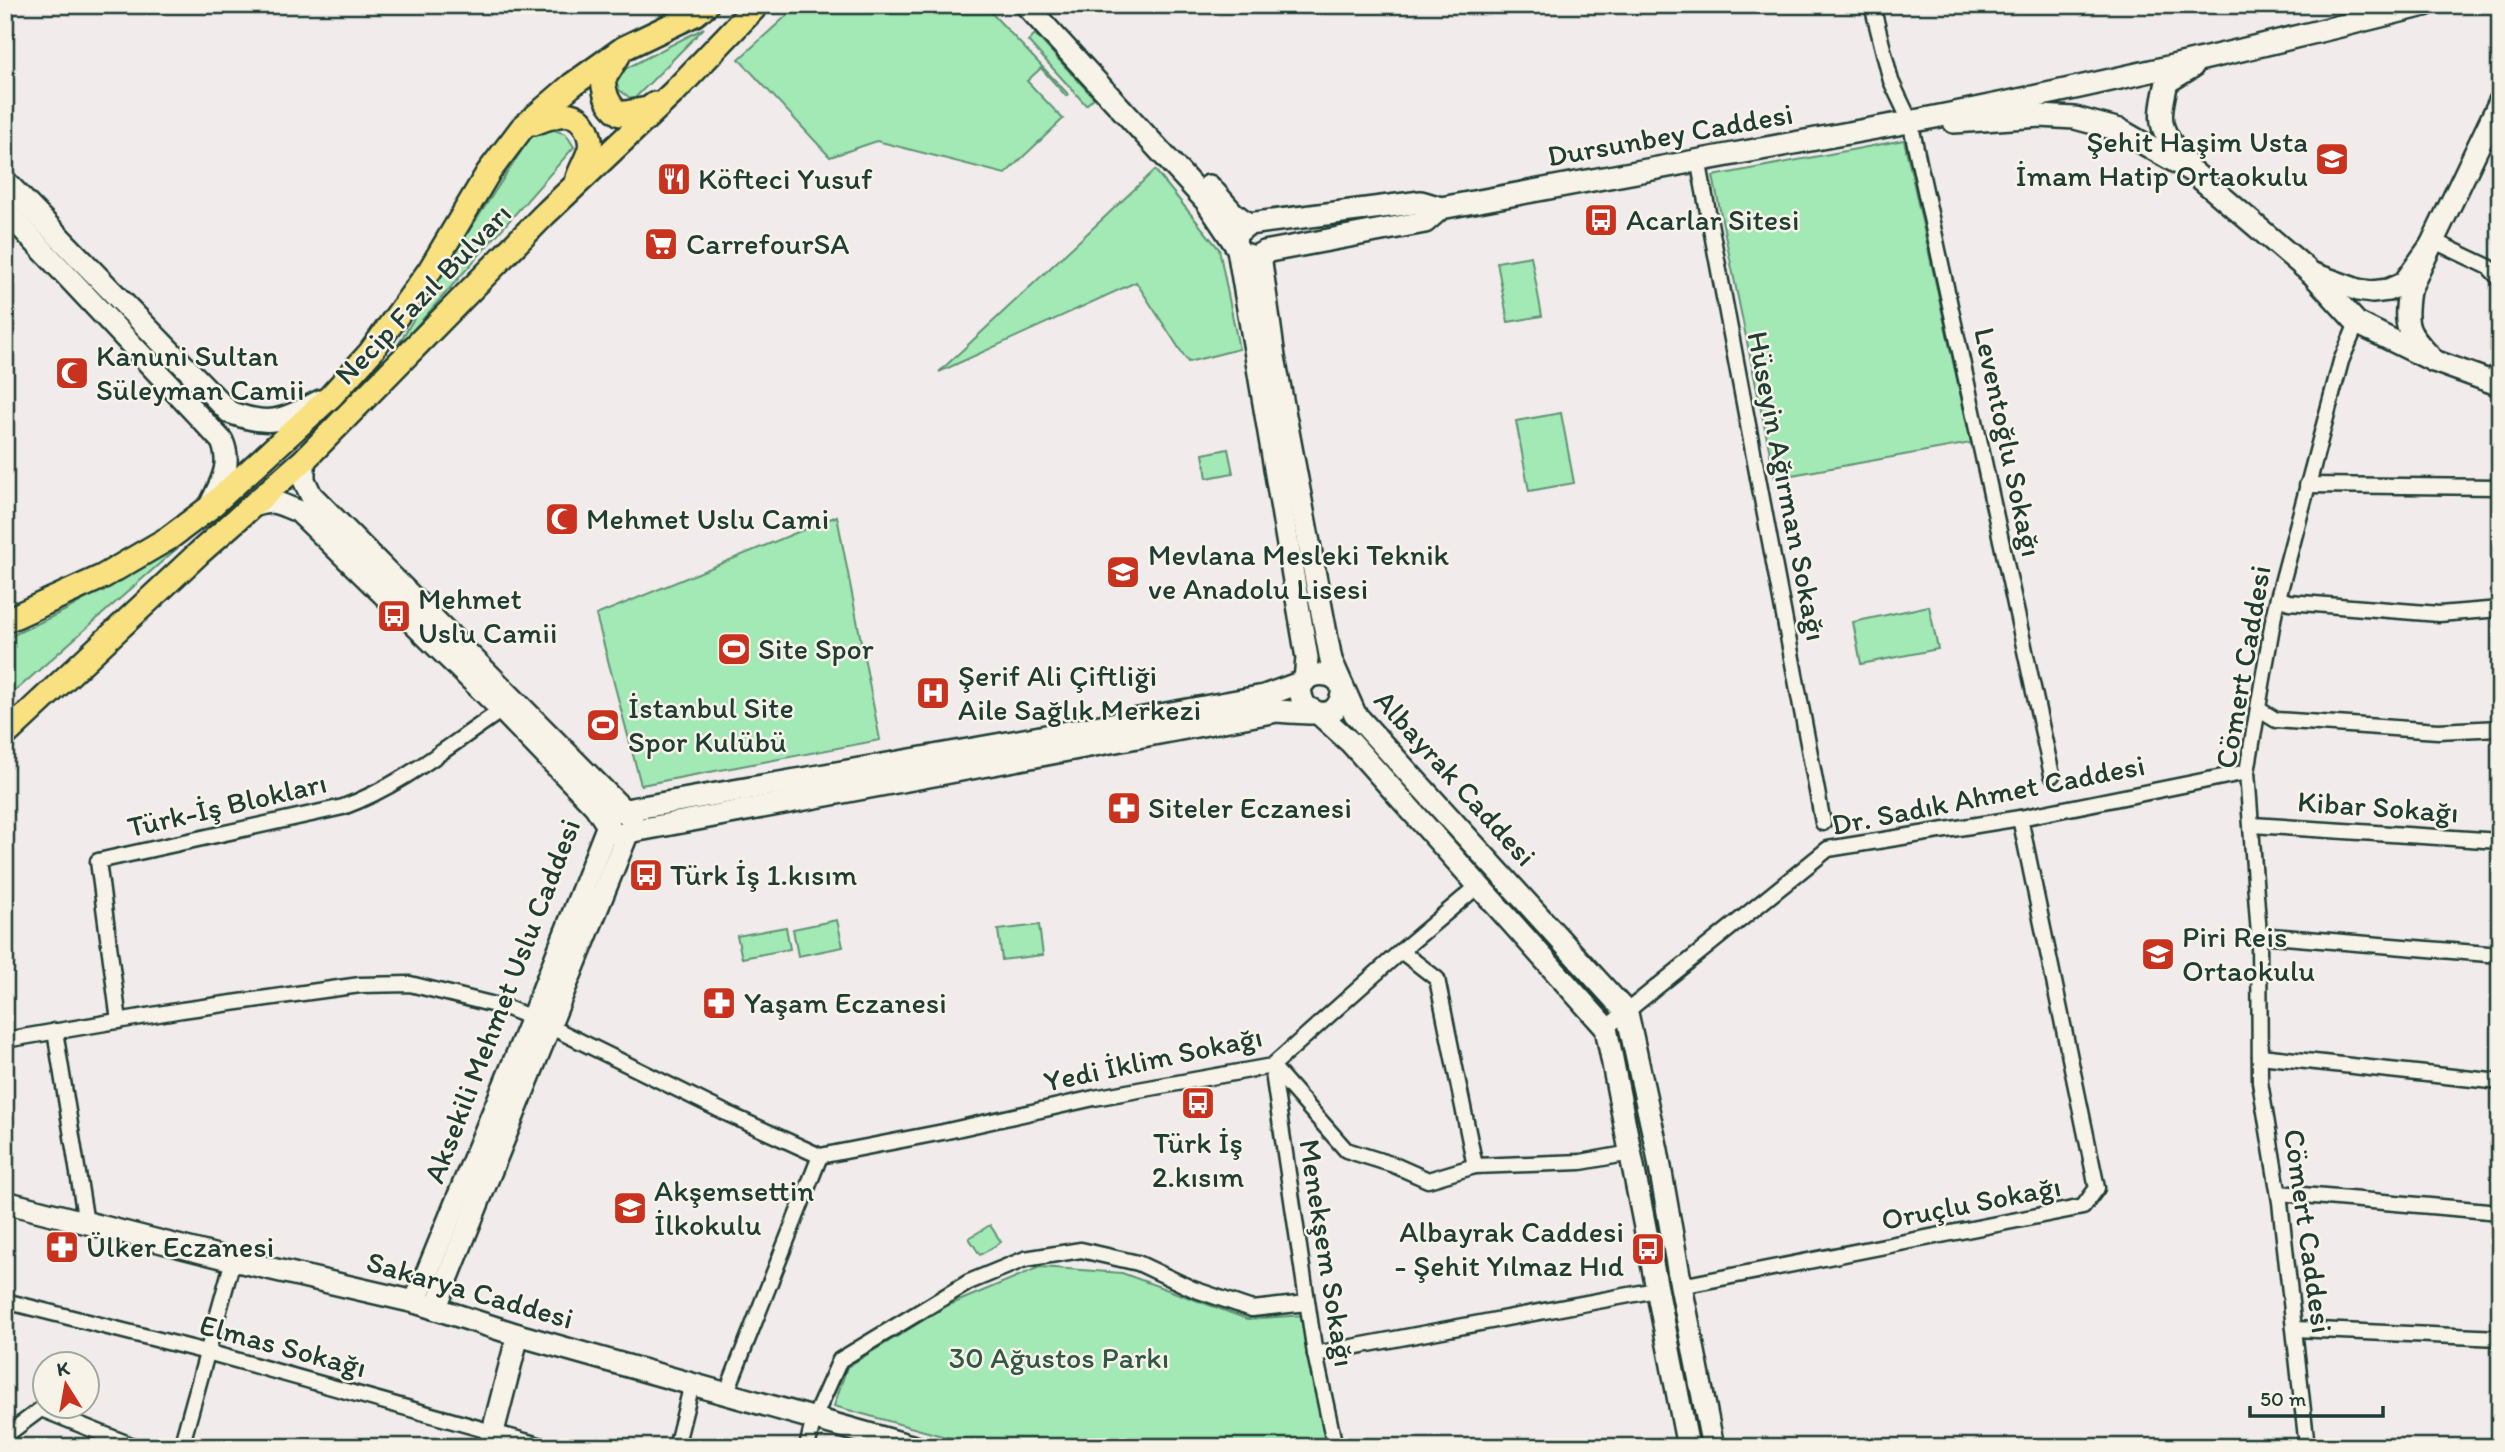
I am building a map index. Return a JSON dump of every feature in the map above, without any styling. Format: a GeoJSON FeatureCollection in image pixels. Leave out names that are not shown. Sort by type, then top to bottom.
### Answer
{"type":"FeatureCollection","features":[{"type":"Feature","properties":{"kind":"main road","name":"Necip Fazıl Bulvarı"},"geometry":{"type":"LineString","coordinates":[[5,621],[102,577],[169,538],[209,508],[331,396],[370,353],[430,270],[488,173],[522,128],[572,85],[624,48],[695,14],[706,5]]}},
{"type":"Feature","properties":{"kind":"main road","name":"Necip Fazıl Bulvarı"},"geometry":{"type":"LineString","coordinates":[[5,735],[304,460],[573,187],[674,92],[757,5]]}},
{"type":"Feature","properties":{"kind":"main road"},"geometry":{"type":"LineString","coordinates":[[624,48],[603,80],[610,106],[620,114],[648,109],[674,92]]}},
{"type":"Feature","properties":{"kind":"main road"},"geometry":{"type":"LineString","coordinates":[[522,128],[553,116],[569,114],[583,121],[590,136],[590,150],[573,187]]}},
{"type":"Feature","properties":{"kind":"street"},"geometry":{"type":"LineString","coordinates":[[1026,5],[1206,201],[1236,246]]}},
{"type":"Feature","properties":{"kind":"street"},"geometry":{"type":"LineString","coordinates":[[1045,5],[1233,213],[1263,227],[1268,236],[1268,247],[1262,253]]}},
{"type":"Feature","properties":{"kind":"street","name":"Leventoğlu Sokağı"},"geometry":{"type":"LineString","coordinates":[[1872,5],[1891,81],[1910,121],[2052,775]]}},
{"type":"Feature","properties":{"kind":"street"},"geometry":{"type":"LineString","coordinates":[[2206,59],[2425,5]]}},
{"type":"Feature","properties":{"kind":"street","name":"Dursunbey Caddesi"},"geometry":{"type":"LineString","coordinates":[[1253,224],[1421,202],[1441,208],[1910,121],[2206,59]]}},
{"type":"Feature","properties":{"kind":"street","name":"Dursunbey Caddesi"},"geometry":{"type":"LineString","coordinates":[[2193,172],[2163,133],[2160,114],[2168,82],[2206,59]]}},
{"type":"Feature","properties":{"kind":"street"},"geometry":{"type":"LineString","coordinates":[[2434,361],[2411,336],[2405,316],[2409,291],[2500,101]]}},
{"type":"Feature","properties":{"kind":"street","name":"Dursunbey Caddesi"},"geometry":{"type":"LineString","coordinates":[[1910,121],[1971,122],[2040,116],[2075,118],[2120,130],[2193,172],[2311,273],[2358,290],[2389,290],[2404,283],[2434,241]]}},
{"type":"Feature","properties":{"kind":"street","name":"Hüseyin Ağırman Sokağı"},"geometry":{"type":"LineString","coordinates":[[1698,159],[1823,823]]}},
{"type":"Feature","properties":{"kind":"street"},"geometry":{"type":"LineString","coordinates":[[5,181],[54,246],[222,441],[228,461],[227,469],[209,508]]}},
{"type":"Feature","properties":{"kind":"street","name":"Dursunbey Caddesi"},"geometry":{"type":"LineString","coordinates":[[1236,246],[1245,256],[1262,253],[1424,222],[1441,208]]}},
{"type":"Feature","properties":{"kind":"street"},"geometry":{"type":"LineString","coordinates":[[5,210],[54,246],[229,412],[252,421],[282,420],[331,396]]}},
{"type":"Feature","properties":{"kind":"street"},"geometry":{"type":"LineString","coordinates":[[620,823],[1264,696],[1305,681],[1315,674],[1328,674],[1341,687],[1342,694],[1337,707],[1325,714],[1311,712],[1302,701],[1302,687],[1305,681],[1307,658],[1236,246],[1236,234],[1253,224]]}},
{"type":"Feature","properties":{"kind":"street"},"geometry":{"type":"LineString","coordinates":[[2434,241],[2488,267],[2500,279]]}},
{"type":"Feature","properties":{"kind":"street","name":"Albayrak Caddesi"},"geometry":{"type":"LineString","coordinates":[[1262,253],[1274,357],[1286,423],[1331,660],[1341,687],[1355,715],[1627,1013]]}},
{"type":"Feature","properties":{"kind":"street"},"geometry":{"type":"LineString","coordinates":[[2311,273],[2357,323],[2434,361],[2496,378]]}},
{"type":"Feature","properties":{"kind":"street","name":"Cömert Caddesi"},"geometry":{"type":"LineString","coordinates":[[2307,1447],[2279,1193],[2260,1082],[2259,935],[2247,772],[2278,598],[2341,361],[2357,323]]}},
{"type":"Feature","properties":{"kind":"street","name":"Aksekili Mehmet Uslu Caddesi"},"geometry":{"type":"LineString","coordinates":[[304,460],[304,480],[311,495],[620,823]]}},
{"type":"Feature","properties":{"kind":"street"},"geometry":{"type":"LineString","coordinates":[[2307,485],[2500,487]]}},
{"type":"Feature","properties":{"kind":"street","name":"Aksekili Mehmet Uslu Caddesi"},"geometry":{"type":"LineString","coordinates":[[253,506],[268,501],[281,502],[299,511],[502,710],[595,806],[620,823]]}},
{"type":"Feature","properties":{"kind":"street"},"geometry":{"type":"LineString","coordinates":[[2278,598],[2439,614],[2500,610]]}},
{"type":"Feature","properties":{"kind":"street"},"geometry":{"type":"LineString","coordinates":[[2258,709],[2276,720],[2438,730],[2500,728]]}},
{"type":"Feature","properties":{"kind":"street","name":"Türk-İş Blokları"},"geometry":{"type":"LineString","coordinates":[[119,1021],[98,861],[343,807],[365,799],[387,788],[502,710]]}},
{"type":"Feature","properties":{"kind":"street"},"geometry":{"type":"LineString","coordinates":[[620,823],[1277,711],[1318,713]]}},
{"type":"Feature","properties":{"kind":"street","name":"Albayrak Caddesi"},"geometry":{"type":"LineString","coordinates":[[1318,713],[1352,743],[1606,1028]]}},
{"type":"Feature","properties":{"kind":"street","name":"Dr. Sadık Ahmet Caddesi"},"geometry":{"type":"LineString","coordinates":[[1627,1013],[1828,849],[2020,818],[2247,772]]}},
{"type":"Feature","properties":{"kind":"street","name":"Oruçlu Sokağı"},"geometry":{"type":"LineString","coordinates":[[1681,1286],[1918,1241],[2083,1206],[2097,1188],[2020,818]]}},
{"type":"Feature","properties":{"kind":"street","name":"Aksekili Mehmet Uslu Caddesi"},"geometry":{"type":"LineString","coordinates":[[435,1309],[540,1022],[620,823]]}},
{"type":"Feature","properties":{"kind":"street","name":"Kibar Sokağı"},"geometry":{"type":"LineString","coordinates":[[2252,825],[2500,841]]}},
{"type":"Feature","properties":{"kind":"street"},"geometry":{"type":"LineString","coordinates":[[1479,885],[1496,870]]}},
{"type":"Feature","properties":{"kind":"street","name":"Yedi İklim Sokağı"},"geometry":{"type":"LineString","coordinates":[[820,1156],[1094,1098],[1272,1066],[1479,885]]}},
{"type":"Feature","properties":{"kind":"street"},"geometry":{"type":"LineString","coordinates":[[2259,935],[2500,955]]}},
{"type":"Feature","properties":{"kind":"street"},"geometry":{"type":"LineString","coordinates":[[1401,951],[1437,979],[1475,1166]]}},
{"type":"Feature","properties":{"kind":"street"},"geometry":{"type":"LineString","coordinates":[[5,1040],[324,990],[388,984],[410,985],[507,1008],[820,1156],[726,1394]]}},
{"type":"Feature","properties":{"kind":"street"},"geometry":{"type":"LineString","coordinates":[[1688,1447],[1606,1028],[1627,1013],[1657,1150],[1713,1447]]}},
{"type":"Feature","properties":{"kind":"street","name":"Aksekili Mehmet Uslu Caddesi"},"geometry":{"type":"LineString","coordinates":[[415,1302],[540,1022]]}},
{"type":"Feature","properties":{"kind":"street"},"geometry":{"type":"LineString","coordinates":[[55,1031],[86,1223]]}},
{"type":"Feature","properties":{"kind":"street"},"geometry":{"type":"LineString","coordinates":[[2260,1056],[2500,1082]]}},
{"type":"Feature","properties":{"kind":"street"},"geometry":{"type":"LineString","coordinates":[[1272,1066],[1346,1150],[1394,1165],[1428,1180],[1475,1166],[1581,1161],[1657,1150]]}},
{"type":"Feature","properties":{"kind":"street","name":"Menekşem Sokağı"},"geometry":{"type":"LineString","coordinates":[[1272,1066],[1315,1354],[1335,1447]]}},
{"type":"Feature","properties":{"kind":"street"},"geometry":{"type":"LineString","coordinates":[[2279,1193],[2500,1212]]}},
{"type":"Feature","properties":{"kind":"street","name":"Sakarya Caddesi"},"geometry":{"type":"LineString","coordinates":[[5,1202],[233,1260],[415,1302],[519,1335],[915,1447]]}},
{"type":"Feature","properties":{"kind":"street"},"geometry":{"type":"LineString","coordinates":[[807,1447],[814,1418],[840,1360],[969,1282],[1025,1259],[1081,1250],[1138,1263],[1193,1289],[1252,1309],[1307,1303]]}},
{"type":"Feature","properties":{"kind":"street"},"geometry":{"type":"LineString","coordinates":[[181,1447],[233,1260]]}},
{"type":"Feature","properties":{"kind":"street"},"geometry":{"type":"LineString","coordinates":[[1315,1354],[1681,1286]]}},
{"type":"Feature","properties":{"kind":"street","name":"Elmas Sokağı"},"geometry":{"type":"LineString","coordinates":[[5,1301],[207,1352],[491,1439],[546,1447]]}},
{"type":"Feature","properties":{"kind":"street"},"geometry":{"type":"LineString","coordinates":[[2295,1329],[2500,1338]]}},
{"type":"Feature","properties":{"kind":"street"},"geometry":{"type":"LineString","coordinates":[[491,1439],[519,1335]]}},
{"type":"Feature","properties":{"kind":"street"},"geometry":{"type":"LineString","coordinates":[[676,1447],[692,1384]]}},
{"type":"Feature","properties":{"kind":"street"},"geometry":{"type":"LineString","coordinates":[[5,1436],[41,1409],[136,1447]]}},
{"type":"Feature","properties":{"kind":"green space"},"geometry":{"type":"Polygon","coordinates":[[[807,5],[984,5],[1068,94],[1066,96],[1041,68],[1027,81],[1063,119],[1005,174],[877,141],[830,157],[739,59],[795,8],[800,11],[807,5]]]}},
{"type":"Feature","properties":{"kind":"green space"},"geometry":{"type":"Polygon","coordinates":[[[704,28],[633,100],[615,87],[613,81],[619,72],[704,28]]]}},
{"type":"Feature","properties":{"kind":"green space"},"geometry":{"type":"Polygon","coordinates":[[[1035,34],[1094,98],[1086,105],[1028,41],[1035,34]]]}},
{"type":"Feature","properties":{"kind":"green space"},"geometry":{"type":"Polygon","coordinates":[[[551,129],[566,134],[574,147],[393,353],[531,136],[551,129]]]}},
{"type":"Feature","properties":{"kind":"green space"},"geometry":{"type":"Polygon","coordinates":[[[1904,140],[1971,443],[1775,478],[1713,176],[1904,140]]]}},
{"type":"Feature","properties":{"kind":"green space"},"geometry":{"type":"Polygon","coordinates":[[[1155,170],[1219,249],[1239,349],[1188,362],[1136,282],[939,372],[1155,170]]]}},
{"type":"Feature","properties":{"kind":"green space"},"geometry":{"type":"Polygon","coordinates":[[[1531,256],[1542,316],[1508,322],[1497,262],[1531,256]]]}},
{"type":"Feature","properties":{"kind":"green space"},"geometry":{"type":"Polygon","coordinates":[[[1561,413],[1574,483],[1529,491],[1516,421],[1561,413]]]}},
{"type":"Feature","properties":{"kind":"green space"},"geometry":{"type":"Polygon","coordinates":[[[1228,449],[1233,473],[1207,478],[1203,454],[1228,449]]]}},
{"type":"Feature","properties":{"kind":"green space","name":"Site Spor"},"geometry":{"type":"Polygon","coordinates":[[[837,516],[880,740],[641,785],[596,615],[837,516]]]}},
{"type":"Feature","properties":{"kind":"green space"},"geometry":{"type":"Polygon","coordinates":[[[183,543],[5,700],[5,639],[66,610],[183,543]]]}},
{"type":"Feature","properties":{"kind":"green space"},"geometry":{"type":"Polygon","coordinates":[[[1929,606],[1938,649],[1861,664],[1853,622],[1929,606]]]}},
{"type":"Feature","properties":{"kind":"green space"},"geometry":{"type":"Polygon","coordinates":[[[837,920],[843,947],[798,956],[793,929],[837,920]]]}},
{"type":"Feature","properties":{"kind":"green space"},"geometry":{"type":"Polygon","coordinates":[[[1039,925],[1043,955],[1002,960],[998,930],[1039,925]]]}},
{"type":"Feature","properties":{"kind":"green space"},"geometry":{"type":"Polygon","coordinates":[[[786,927],[790,949],[742,958],[737,936],[786,927]]]}},
{"type":"Feature","properties":{"kind":"green space"},"geometry":{"type":"Polygon","coordinates":[[[990,1225],[1001,1242],[980,1255],[969,1238],[990,1225]]]}},
{"type":"Feature","properties":{"kind":"green space","name":"30 Ağustos Parkı"},"geometry":{"type":"Polygon","coordinates":[[[1040,1267],[1122,1273],[1247,1319],[1305,1315],[1329,1447],[982,1447],[834,1406],[847,1367],[947,1306],[1040,1267]]]}},
{"type":"Feature","properties":{"kind":"place","name":"Şehit Haşim Usta İmam Hatip Ortaokulu"},"geometry":{"type":"Point","coordinates":[2332,159]}},
{"type":"Feature","properties":{"kind":"place","name":"Köfteci Yusuf"},"geometry":{"type":"Point","coordinates":[674,179]}},
{"type":"Feature","properties":{"kind":"place","name":"Acarlar Sitesi"},"geometry":{"type":"Point","coordinates":[1601,220]}},
{"type":"Feature","properties":{"kind":"place","name":"CarrefourSA"},"geometry":{"type":"Point","coordinates":[661,244]}},
{"type":"Feature","properties":{"kind":"place","name":"Kanuni Sultan Süleyman Camii"},"geometry":{"type":"Point","coordinates":[72,373]}},
{"type":"Feature","properties":{"kind":"place","name":"Mehmet Uslu Cami"},"geometry":{"type":"Point","coordinates":[562,519]}},
{"type":"Feature","properties":{"kind":"place","name":"Mevlana Mesleki Teknik ve Anadolu Lisesi"},"geometry":{"type":"Point","coordinates":[1123,572]}},
{"type":"Feature","properties":{"kind":"place","name":"Mehmet Uslu Camii"},"geometry":{"type":"Point","coordinates":[394,616]}},
{"type":"Feature","properties":{"kind":"place","name":"Site Spor"},"geometry":{"type":"Point","coordinates":[734,649]}},
{"type":"Feature","properties":{"kind":"place","name":"Şerif Ali Çiftliği Aile Sağlık Merkezi"},"geometry":{"type":"Point","coordinates":[933,693]}},
{"type":"Feature","properties":{"kind":"place","name":"İstanbul Site Spor Kulübü"},"geometry":{"type":"Point","coordinates":[603,725]}},
{"type":"Feature","properties":{"kind":"place","name":"Siteler Eczanesi"},"geometry":{"type":"Point","coordinates":[1124,808]}},
{"type":"Feature","properties":{"kind":"place","name":"Türk İş 1.kısım"},"geometry":{"type":"Point","coordinates":[646,875]}},
{"type":"Feature","properties":{"kind":"place","name":"Piri Reis Ortaokulu"},"geometry":{"type":"Point","coordinates":[2158,954]}},
{"type":"Feature","properties":{"kind":"place","name":"Yaşam Eczanesi"},"geometry":{"type":"Point","coordinates":[719,1003]}},
{"type":"Feature","properties":{"kind":"place","name":"Türk İş 2.kısım"},"geometry":{"type":"Point","coordinates":[1198,1103]}},
{"type":"Feature","properties":{"kind":"place","name":"Akşemsettin İlkokulu"},"geometry":{"type":"Point","coordinates":[630,1208]}},
{"type":"Feature","properties":{"kind":"place","name":"Ülker Eczanesi"},"geometry":{"type":"Point","coordinates":[62,1247]}},
{"type":"Feature","properties":{"kind":"place","name":"Albayrak Caddesi - Şehit Yılmaz Hıd"},"geometry":{"type":"Point","coordinates":[1648,1249]}}]}
